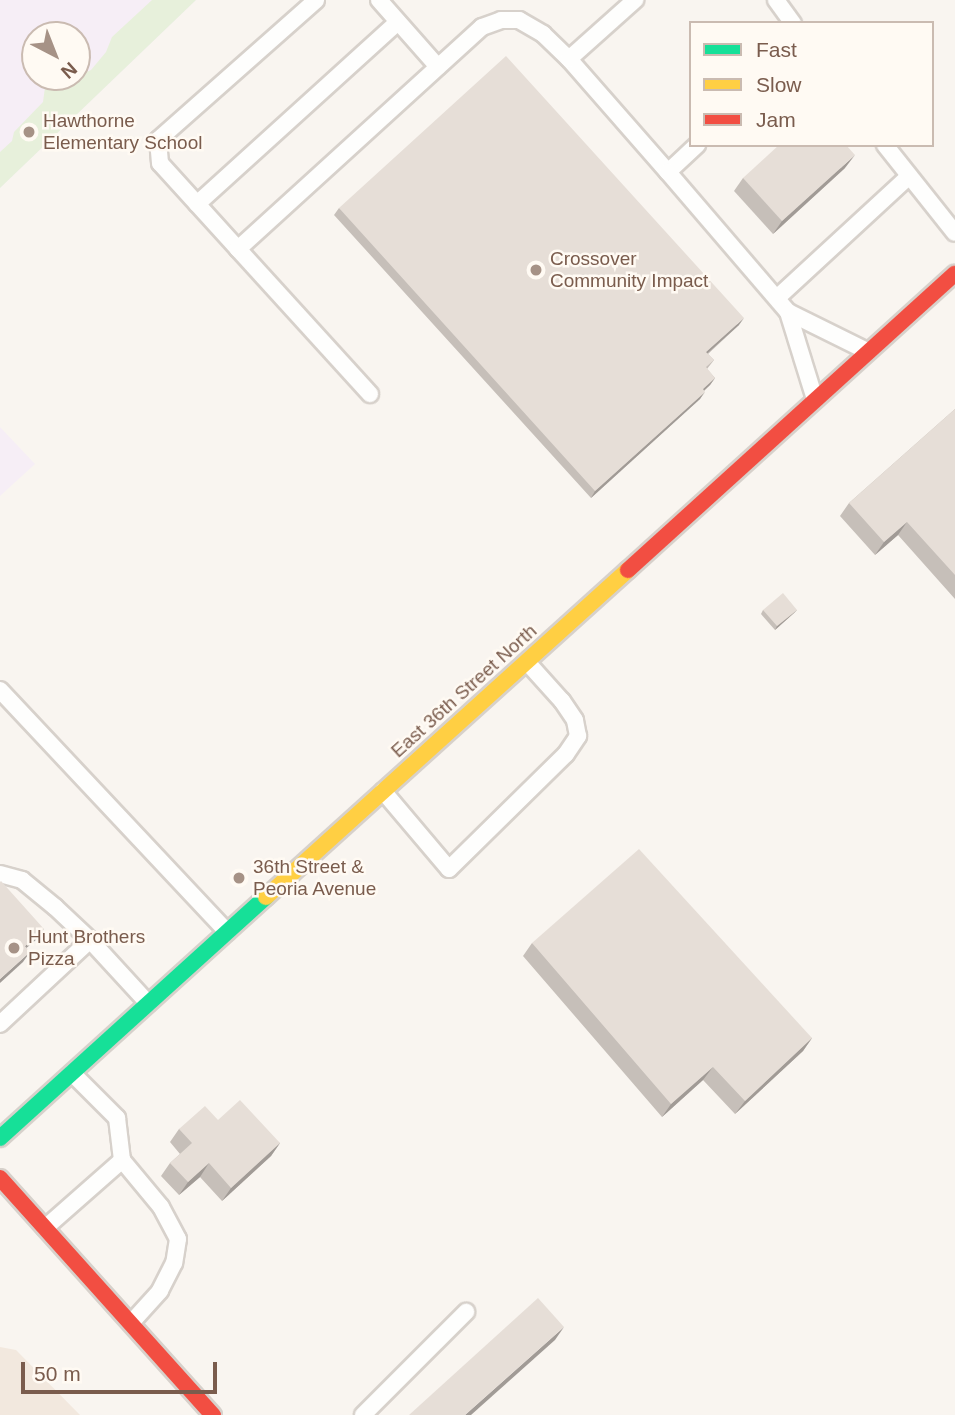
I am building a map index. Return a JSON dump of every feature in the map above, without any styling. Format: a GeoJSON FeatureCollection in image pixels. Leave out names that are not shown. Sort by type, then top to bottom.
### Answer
{"type":"FeatureCollection","features":[{"type":"Feature","properties":{"kind":"main road","name":"East 36th Street North"},"geometry":{"type":"LineString","coordinates":[[0,1138],[955,274]]}},
{"type":"Feature","properties":{"kind":"main road"},"geometry":{"type":"LineString","coordinates":[[0,1178],[213,1415]]}},
{"type":"Feature","properties":{"kind":"lane"},"geometry":{"type":"LineString","coordinates":[[316,0],[158,140],[160,163],[370,394]]}},
{"type":"Feature","properties":{"kind":"lane"},"geometry":{"type":"LineString","coordinates":[[379,0],[438,67]]}},
{"type":"Feature","properties":{"kind":"lane"},"geometry":{"type":"LineString","coordinates":[[569,59],[635,0]]}},
{"type":"Feature","properties":{"kind":"lane"},"geometry":{"type":"LineString","coordinates":[[776,0],[792,21]]}},
{"type":"Feature","properties":{"kind":"lane"},"geometry":{"type":"LineString","coordinates":[[238,249],[482,27],[501,20],[519,20],[532,25],[569,59],[778,297],[788,312],[816,401]]}},
{"type":"Feature","properties":{"kind":"lane"},"geometry":{"type":"LineString","coordinates":[[197,204],[398,22]]}},
{"type":"Feature","properties":{"kind":"lane"},"geometry":{"type":"LineString","coordinates":[[667,172],[695,147]]}},
{"type":"Feature","properties":{"kind":"lane"},"geometry":{"type":"LineString","coordinates":[[887,147],[955,233]]}},
{"type":"Feature","properties":{"kind":"lane"},"geometry":{"type":"LineString","coordinates":[[778,297],[909,176]]}},
{"type":"Feature","properties":{"kind":"lane"},"geometry":{"type":"LineString","coordinates":[[788,312],[869,352]]}},
{"type":"Feature","properties":{"kind":"lane"},"geometry":{"type":"LineString","coordinates":[[383,792],[449,869],[566,754],[578,736],[575,720],[562,701],[527,662]]}},
{"type":"Feature","properties":{"kind":"lane"},"geometry":{"type":"LineString","coordinates":[[0,690],[227,932]]}},
{"type":"Feature","properties":{"kind":"lane"},"geometry":{"type":"LineString","coordinates":[[0,874],[22,880],[90,940],[148,1003]]}},
{"type":"Feature","properties":{"kind":"lane"},"geometry":{"type":"LineString","coordinates":[[0,1024],[90,940]]}},
{"type":"Feature","properties":{"kind":"lane"},"geometry":{"type":"LineString","coordinates":[[72,1073],[117,1118],[122,1160],[161,1207],[178,1239],[174,1263],[160,1291],[131,1323]]}},
{"type":"Feature","properties":{"kind":"lane"},"geometry":{"type":"LineString","coordinates":[[45,1227],[122,1160]]}},
{"type":"Feature","properties":{"kind":"lane"},"geometry":{"type":"LineString","coordinates":[[363,1415],[466,1312]]}},
{"type":"Feature","properties":{"kind":"shaded area","name":"Hawthorne Elementary School"},"geometry":{"type":"Polygon","coordinates":[[[0,0],[196,0],[0,188],[0,0]]]}},
{"type":"Feature","properties":{"kind":"shaded area"},"geometry":{"type":"Polygon","coordinates":[[[0,427],[35,464],[0,496],[0,427]]]}},
{"type":"Feature","properties":{"kind":"shaded area"},"geometry":{"type":"Polygon","coordinates":[[[0,1347],[16,1350],[80,1415],[0,1415],[0,1347]]]}},
{"type":"Feature","properties":{"kind":"green space"},"geometry":{"type":"Polygon","coordinates":[[[152,0],[196,0],[0,188],[0,152],[12,141],[14,132],[43,102],[44,91],[91,91],[91,70],[106,52],[112,37],[152,0]]]}},
{"type":"Feature","properties":{"kind":"building","name":"Crossover Community Impact"},"geometry":{"type":"Polygon","coordinates":[[[506,56],[744,318],[706,352],[714,360],[706,367],[715,378],[703,389],[705,392],[595,491],[339,208],[506,56]]]}},
{"type":"Feature","properties":{"kind":"building"},"geometry":{"type":"Polygon","coordinates":[[[777,147],[848,147],[855,155],[782,221],[743,178],[777,147]]]}},
{"type":"Feature","properties":{"kind":"building"},"geometry":{"type":"Polygon","coordinates":[[[955,409],[955,575],[907,522],[884,542],[849,503],[955,409]]]}},
{"type":"Feature","properties":{"kind":"building"},"geometry":{"type":"Polygon","coordinates":[[[783,593],[797,610],[777,626],[763,610],[783,593]]]}},
{"type":"Feature","properties":{"kind":"building"},"geometry":{"type":"Polygon","coordinates":[[[639,849],[812,1038],[745,1101],[713,1067],[671,1104],[532,943],[639,849]]]}},
{"type":"Feature","properties":{"kind":"building","name":"Hunt Brothers Pizza"},"geometry":{"type":"Polygon","coordinates":[[[0,882],[44,929],[25,946],[30,952],[0,979],[0,882]]]}},
{"type":"Feature","properties":{"kind":"building"},"geometry":{"type":"Polygon","coordinates":[[[240,1100],[280,1143],[231,1188],[209,1163],[188,1182],[170,1163],[192,1143],[179,1129],[205,1106],[218,1120],[240,1100]]]}},
{"type":"Feature","properties":{"kind":"building"},"geometry":{"type":"Polygon","coordinates":[[[538,1298],[564,1327],[465,1415],[409,1415],[538,1298]]]}},
{"type":"Feature","properties":{"kind":"traffic: fast"},"geometry":{"type":"LineString","coordinates":[[0,1138],[266,897]]}},
{"type":"Feature","properties":{"kind":"traffic: slow"},"geometry":{"type":"LineString","coordinates":[[266,897],[628,570]]}},
{"type":"Feature","properties":{"kind":"traffic: jam"},"geometry":{"type":"LineString","coordinates":[[628,570],[955,274]]}},
{"type":"Feature","properties":{"kind":"traffic: jam"},"geometry":{"type":"LineString","coordinates":[[0,1178],[213,1415]]}},
{"type":"Feature","properties":{"kind":"place","name":"Hawthorne Elementary School"},"geometry":{"type":"Point","coordinates":[29,132]}},
{"type":"Feature","properties":{"kind":"place","name":"Crossover Community Impact"},"geometry":{"type":"Point","coordinates":[536,270]}},
{"type":"Feature","properties":{"kind":"place","name":"36th Street & Peoria Avenue"},"geometry":{"type":"Point","coordinates":[239,878]}},
{"type":"Feature","properties":{"kind":"place","name":"Hunt Brothers Pizza"},"geometry":{"type":"Point","coordinates":[14,948]}}]}
